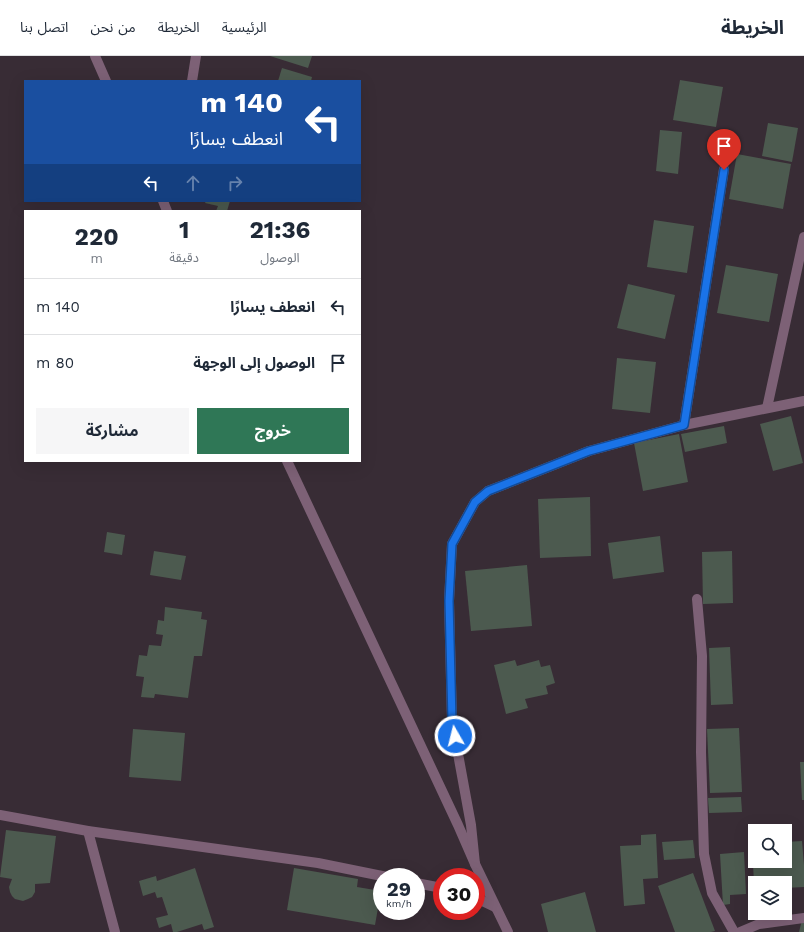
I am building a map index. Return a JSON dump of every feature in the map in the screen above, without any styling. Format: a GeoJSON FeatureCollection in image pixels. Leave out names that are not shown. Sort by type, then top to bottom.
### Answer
{"type":"FeatureCollection","features":[{"type":"Feature","properties":{"kind":"street"},"geometry":{"type":"LineString","coordinates":[[95,56],[106,80]]}},
{"type":"Feature","properties":{"kind":"street"},"geometry":{"type":"LineString","coordinates":[[192,80],[196,56]]}},
{"type":"Feature","properties":{"kind":"street"},"geometry":{"type":"LineString","coordinates":[[684,425],[724,170]]}},
{"type":"Feature","properties":{"kind":"street"},"geometry":{"type":"LineString","coordinates":[[767,408],[804,237]]}},
{"type":"Feature","properties":{"kind":"street"},"geometry":{"type":"LineString","coordinates":[[475,864],[471,825],[452,721],[449,601],[452,544],[475,502],[488,491],[589,451],[684,425],[804,401]]}},
{"type":"Feature","properties":{"kind":"street"},"geometry":{"type":"LineString","coordinates":[[287,462],[508,932]]}},
{"type":"Feature","properties":{"kind":"street"},"geometry":{"type":"LineString","coordinates":[[697,599],[702,656],[701,752],[704,854],[712,893],[734,932]]}},
{"type":"Feature","properties":{"kind":"street"},"geometry":{"type":"LineString","coordinates":[[0,815],[88,831],[318,863],[373,874]]}},
{"type":"Feature","properties":{"kind":"street"},"geometry":{"type":"LineString","coordinates":[[88,831],[115,932]]}},
{"type":"Feature","properties":{"kind":"street"},"geometry":{"type":"LineString","coordinates":[[485,902],[496,907]]}},
{"type":"Feature","properties":{"kind":"street"},"geometry":{"type":"LineString","coordinates":[[740,932],[759,924],[804,918]]}},
{"type":"Feature","properties":{"kind":"building"},"geometry":{"type":"Polygon","coordinates":[[[270,56],[312,56],[308,68],[270,56]]]}},
{"type":"Feature","properties":{"kind":"building"},"geometry":{"type":"Polygon","coordinates":[[[282,68],[312,77],[311,80],[278,80],[282,68]]]}},
{"type":"Feature","properties":{"kind":"building"},"geometry":{"type":"Polygon","coordinates":[[[680,80],[723,87],[716,127],[673,120],[680,80]]]}},
{"type":"Feature","properties":{"kind":"building"},"geometry":{"type":"Polygon","coordinates":[[[768,123],[798,128],[792,162],[762,156],[768,123]]]}},
{"type":"Feature","properties":{"kind":"building"},"geometry":{"type":"Polygon","coordinates":[[[660,130],[682,132],[678,174],[656,171],[660,130]]]}},
{"type":"Feature","properties":{"kind":"building"},"geometry":{"type":"Polygon","coordinates":[[[737,154],[791,164],[783,209],[729,199],[737,154]]]}},
{"type":"Feature","properties":{"kind":"building"},"geometry":{"type":"Polygon","coordinates":[[[230,202],[227,210],[216,210],[218,206],[205,203],[230,202]]]}},
{"type":"Feature","properties":{"kind":"building"},"geometry":{"type":"Polygon","coordinates":[[[654,220],[694,226],[687,273],[647,267],[654,220]]]}},
{"type":"Feature","properties":{"kind":"building"},"geometry":{"type":"Polygon","coordinates":[[[726,265],[778,274],[769,322],[717,313],[726,265]]]}},
{"type":"Feature","properties":{"kind":"building"},"geometry":{"type":"Polygon","coordinates":[[[628,284],[675,295],[665,339],[617,328],[628,284]]]}},
{"type":"Feature","properties":{"kind":"building"},"geometry":{"type":"Polygon","coordinates":[[[617,358],[656,362],[650,413],[612,409],[617,358]]]}},
{"type":"Feature","properties":{"kind":"building"},"geometry":{"type":"Polygon","coordinates":[[[791,416],[803,463],[773,471],[760,424],[791,416]]]}},
{"type":"Feature","properties":{"kind":"building"},"geometry":{"type":"Polygon","coordinates":[[[724,426],[727,443],[685,452],[681,434],[724,426]]]}},
{"type":"Feature","properties":{"kind":"building"},"geometry":{"type":"Polygon","coordinates":[[[679,434],[688,482],[643,491],[634,443],[679,434]]]}},
{"type":"Feature","properties":{"kind":"building"},"geometry":{"type":"Polygon","coordinates":[[[590,497],[591,556],[540,558],[538,499],[590,497]]]}},
{"type":"Feature","properties":{"kind":"building"},"geometry":{"type":"Polygon","coordinates":[[[107,532],[125,535],[122,555],[104,552],[107,532]]]}},
{"type":"Feature","properties":{"kind":"building"},"geometry":{"type":"Polygon","coordinates":[[[660,536],[664,572],[613,579],[608,543],[660,536]]]}},
{"type":"Feature","properties":{"kind":"building"},"geometry":{"type":"Polygon","coordinates":[[[154,551],[186,556],[181,580],[150,575],[154,551]]]}},
{"type":"Feature","properties":{"kind":"building"},"geometry":{"type":"Polygon","coordinates":[[[732,551],[733,603],[703,604],[702,552],[732,551]]]}},
{"type":"Feature","properties":{"kind":"building"},"geometry":{"type":"Polygon","coordinates":[[[527,565],[532,626],[471,631],[465,571],[527,565]]]}},
{"type":"Feature","properties":{"kind":"building"},"geometry":{"type":"Polygon","coordinates":[[[165,607],[202,612],[201,619],[207,620],[202,656],[194,656],[188,698],[155,694],[154,698],[141,697],[144,677],[136,676],[139,655],[147,656],[149,645],[161,646],[163,635],[156,634],[158,620],[164,621],[165,607]]]}},
{"type":"Feature","properties":{"kind":"building"},"geometry":{"type":"Polygon","coordinates":[[[730,647],[733,704],[711,705],[709,648],[730,647]]]}},
{"type":"Feature","properties":{"kind":"building"},"geometry":{"type":"Polygon","coordinates":[[[515,660],[517,666],[539,660],[541,667],[550,665],[555,683],[546,686],[548,694],[525,699],[528,708],[506,714],[494,665],[515,660]]]}},
{"type":"Feature","properties":{"kind":"building"},"geometry":{"type":"Polygon","coordinates":[[[739,728],[742,792],[710,793],[707,729],[739,728]]]}},
{"type":"Feature","properties":{"kind":"building"},"geometry":{"type":"Polygon","coordinates":[[[133,729],[185,733],[181,781],[129,777],[133,729]]]}},
{"type":"Feature","properties":{"kind":"building"},"geometry":{"type":"Polygon","coordinates":[[[800,762],[804,762],[804,800],[802,800],[800,762]]]}},
{"type":"Feature","properties":{"kind":"building"},"geometry":{"type":"Polygon","coordinates":[[[741,797],[742,812],[709,813],[708,798],[741,797]]]}},
{"type":"Feature","properties":{"kind":"building"},"geometry":{"type":"Polygon","coordinates":[[[6,830],[56,836],[50,883],[35,884],[35,892],[32,897],[23,901],[15,899],[10,892],[9,887],[12,879],[0,877],[6,830]]]}},
{"type":"Feature","properties":{"kind":"building"},"geometry":{"type":"Polygon","coordinates":[[[656,834],[658,878],[643,879],[645,904],[624,906],[620,846],[641,845],[641,835],[656,834]]]}},
{"type":"Feature","properties":{"kind":"building"},"geometry":{"type":"Polygon","coordinates":[[[693,840],[695,858],[664,860],[662,842],[693,840]]]}},
{"type":"Feature","properties":{"kind":"building"},"geometry":{"type":"Polygon","coordinates":[[[802,841],[804,887],[792,888],[792,876],[754,876],[753,868],[792,868],[792,842],[802,841]]]}},
{"type":"Feature","properties":{"kind":"building"},"geometry":{"type":"Polygon","coordinates":[[[744,852],[746,894],[730,895],[730,904],[723,905],[720,854],[744,852]]]}},
{"type":"Feature","properties":{"kind":"building"},"geometry":{"type":"Polygon","coordinates":[[[195,868],[214,927],[204,930],[202,924],[177,932],[173,932],[171,924],[159,928],[156,918],[168,915],[162,897],[157,898],[155,892],[143,896],[139,881],[156,876],[157,881],[195,868]]]}},
{"type":"Feature","properties":{"kind":"building"},"geometry":{"type":"Polygon","coordinates":[[[294,868],[358,879],[357,887],[373,890],[373,920],[376,920],[375,925],[287,910],[294,868]]]}},
{"type":"Feature","properties":{"kind":"building"},"geometry":{"type":"Polygon","coordinates":[[[693,873],[715,931],[675,932],[658,886],[693,873]]]}},
{"type":"Feature","properties":{"kind":"building"},"geometry":{"type":"Polygon","coordinates":[[[585,892],[596,932],[548,932],[541,904],[585,892]]]}},
{"type":"Feature","properties":{"kind":"building"},"geometry":{"type":"Polygon","coordinates":[[[802,920],[804,920],[804,932],[799,932],[802,920]]]}},
{"type":"Feature","properties":{"kind":"route"},"geometry":{"type":"LineString","coordinates":[[455,736],[452,721],[449,601],[452,544],[475,502],[488,491],[589,451],[684,425],[724,170]]}}]}
